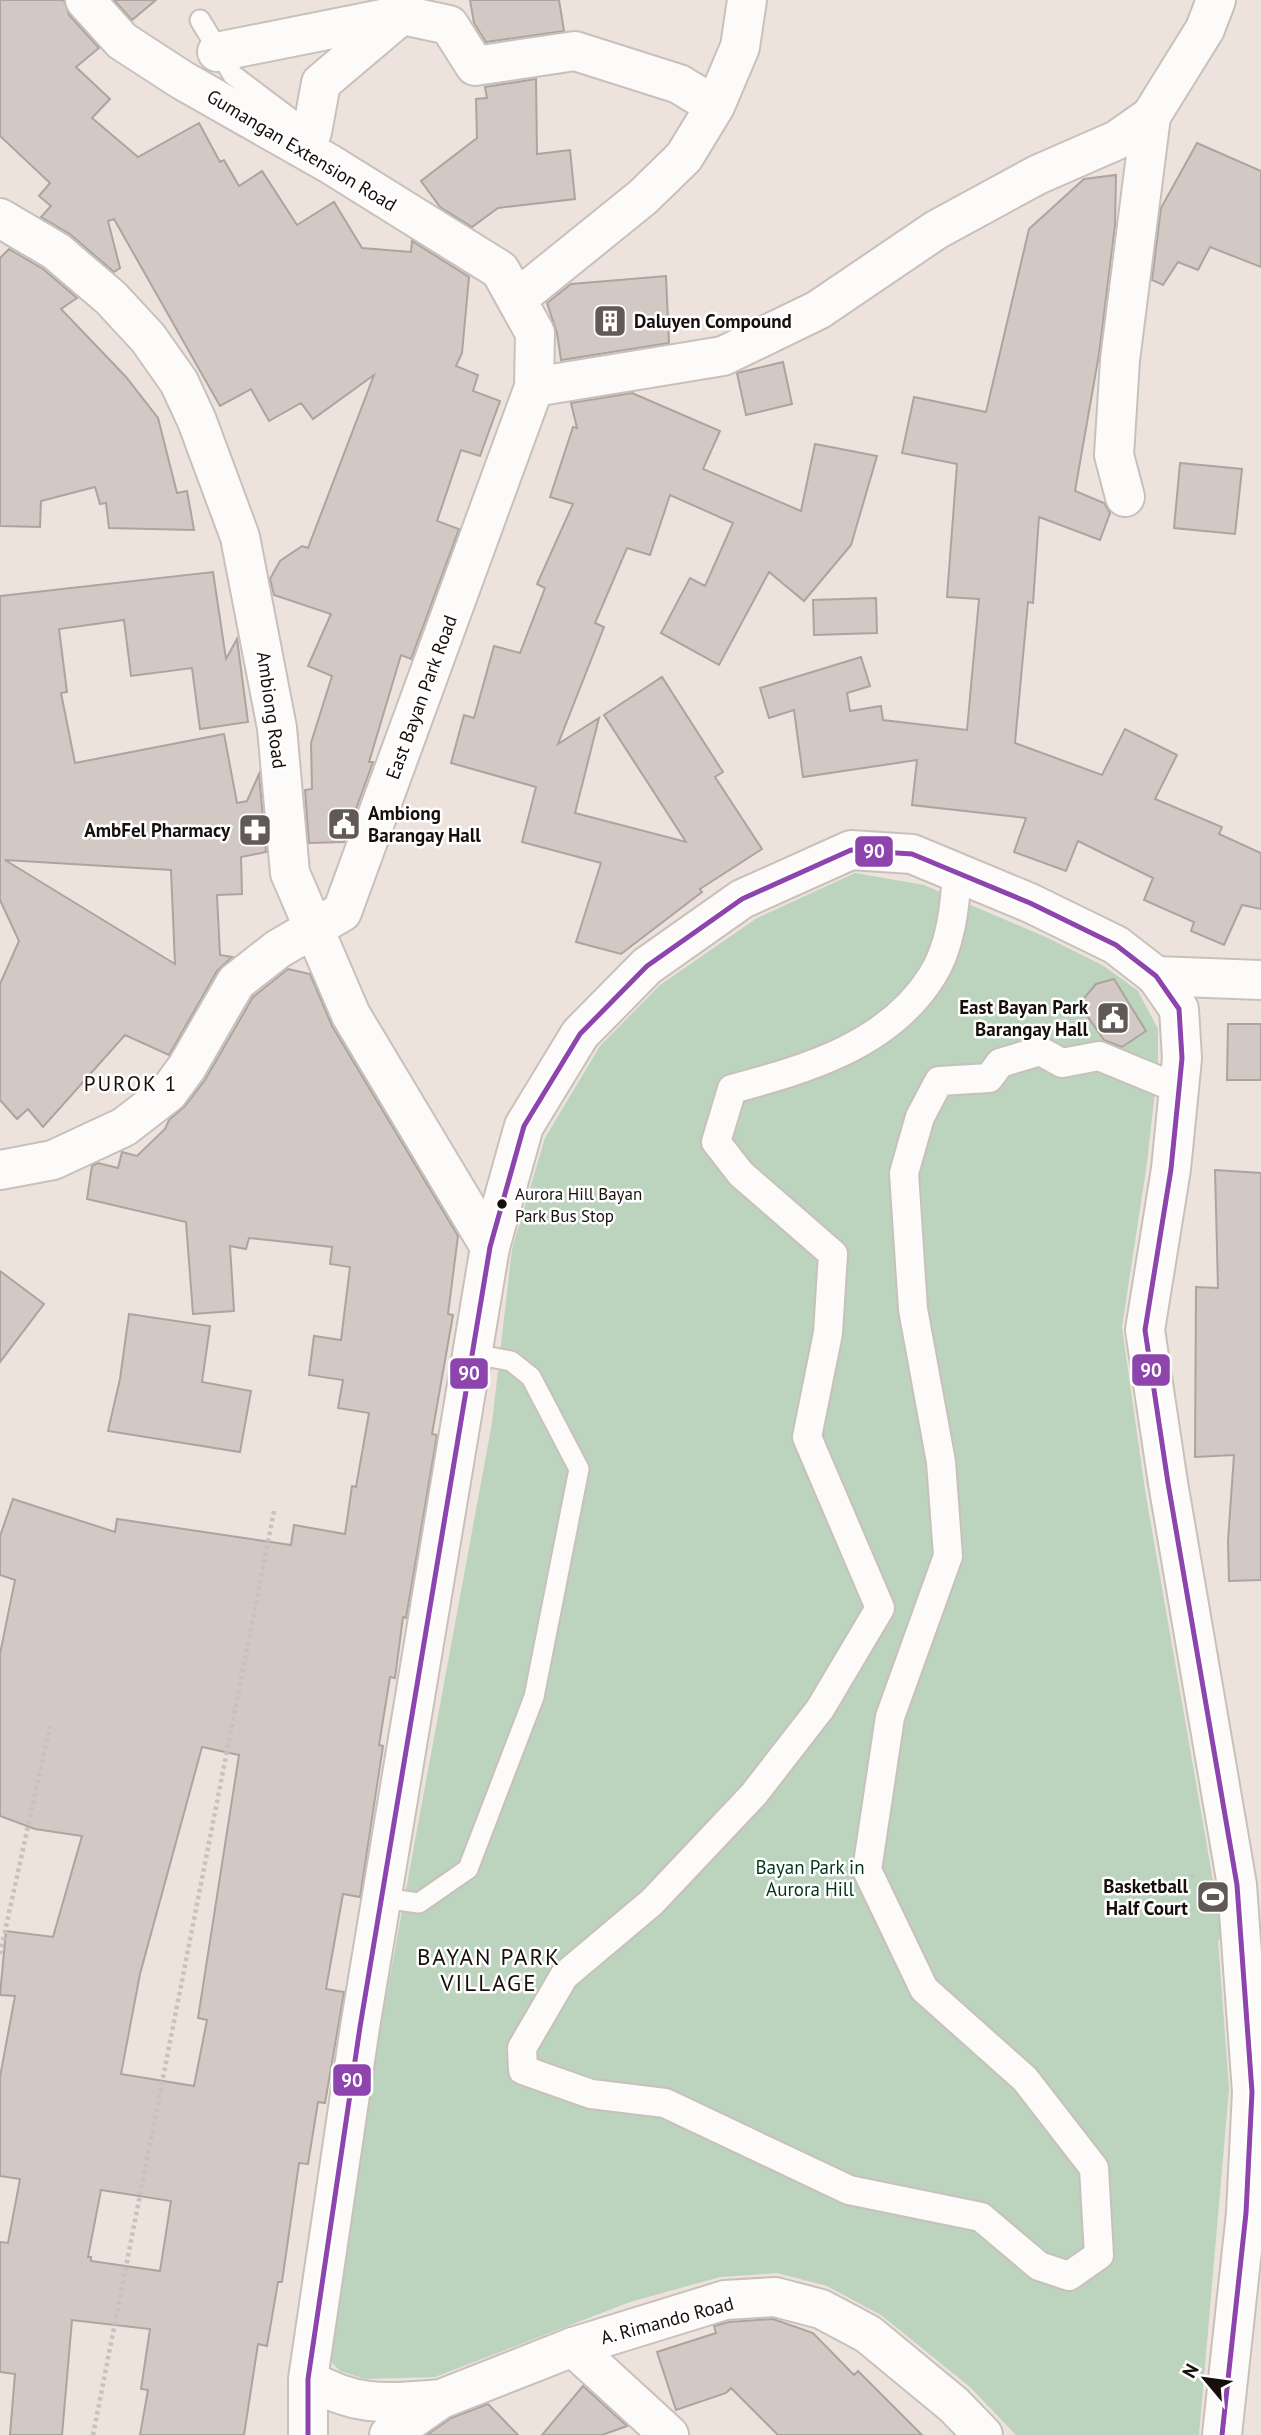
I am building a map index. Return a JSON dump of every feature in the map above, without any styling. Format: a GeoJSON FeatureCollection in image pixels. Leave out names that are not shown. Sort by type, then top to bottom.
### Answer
{"type":"FeatureCollection","features":[{"type":"Feature","properties":{"kind":"street","name":"Gumangan Extension Road"},"geometry":{"type":"LineString","coordinates":[[85,0],[122,41],[182,80],[330,164],[500,270],[518,298]]}},
{"type":"Feature","properties":{"kind":"street"},"geometry":{"type":"LineString","coordinates":[[518,298],[643,197],[684,157],[715,106],[740,47],[747,0]]}},
{"type":"Feature","properties":{"kind":"street"},"geometry":{"type":"LineString","coordinates":[[1125,497],[1114,455],[1120,360],[1152,116],[1205,29],[1216,0]]}},
{"type":"Feature","properties":{"kind":"street"},"geometry":{"type":"LineString","coordinates":[[208,36],[402,15],[449,25],[475,66],[575,51],[679,84],[715,106]]}},
{"type":"Feature","properties":{"kind":"street"},"geometry":{"type":"LineString","coordinates":[[312,132],[321,83],[402,15]]}},
{"type":"Feature","properties":{"kind":"street"},"geometry":{"type":"LineString","coordinates":[[534,387],[723,356],[818,310],[936,230],[1037,175],[1116,140],[1152,116]]}},
{"type":"Feature","properties":{"kind":"street","name":"Ambiong Road"},"geometry":{"type":"LineString","coordinates":[[0,218],[56,251],[111,298],[148,338],[178,382],[197,421],[243,550],[277,728],[290,873],[311,928],[351,1016],[490,1247]]}},
{"type":"Feature","properties":{"kind":"street","name":"East Bayan Park Road"},"geometry":{"type":"LineString","coordinates":[[0,1170],[53,1160],[124,1127],[168,1093],[187,1068],[236,982],[259,962],[311,928],[342,912],[534,387],[535,333],[518,298]]}},
{"type":"Feature","properties":{"kind":"street"},"geometry":{"type":"LineString","coordinates":[[308,2435],[308,2379],[360,2027],[490,1247],[524,1126],[580,1034],[647,966],[742,900],[851,850],[912,854],[1030,903],[1116,945],[1156,976],[1179,1009],[1182,1058],[1171,1168],[1145,1330],[1168,1483],[1237,1885],[1252,2092],[1246,2213],[1222,2435]]}},
{"type":"Feature","properties":{"kind":"street"},"geometry":{"type":"LineString","coordinates":[[957,873],[954,917],[932,975],[894,1019],[839,1055],[732,1089],[716,1142],[741,1174],[833,1254],[828,1334],[807,1437],[880,1608],[820,1709],[754,1794],[652,1902],[564,1976],[522,2048],[522,2059],[523,2070],[591,2094],[665,2103],[849,2190],[981,2217],[1040,2266],[1069,2276],[1099,2255],[1094,2168],[1025,2079],[924,1989],[867,1870],[890,1717],[948,1556],[941,1462],[912,1309],[904,1173],[920,1117],[939,1081],[989,1078],[1000,1063],[1040,1051],[1062,1063],[1099,1056],[1179,1089]]}},
{"type":"Feature","properties":{"kind":"street"},"geometry":{"type":"LineString","coordinates":[[1156,976],[1261,980]]}},
{"type":"Feature","properties":{"kind":"street","name":"A. Rimando Road"},"geometry":{"type":"LineString","coordinates":[[389,2435],[442,2399],[573,2347],[725,2300],[775,2297],[821,2309],[868,2334],[954,2405],[983,2435]]}},
{"type":"Feature","properties":{"kind":"street"},"geometry":{"type":"LineString","coordinates":[[573,2347],[669,2435]]}},
{"type":"Feature","properties":{"kind":"street","name":"A. Rimando Road"},"geometry":{"type":"LineString","coordinates":[[308,2379],[329,2391],[363,2403],[442,2399]]}},
{"type":"Feature","properties":{"kind":"lane"},"geometry":{"type":"LineString","coordinates":[[208,36],[233,75],[312,132],[330,164]]}},
{"type":"Feature","properties":{"kind":"lane"},"geometry":{"type":"LineString","coordinates":[[383,1898],[419,1903],[468,1869],[534,1697],[579,1469],[531,1377],[511,1361],[474,1354]]}},
{"type":"Feature","properties":{"kind":"path"},"geometry":{"type":"LineString","coordinates":[[93,2435],[274,1511]]}},
{"type":"Feature","properties":{"kind":"path"},"geometry":{"type":"LineString","coordinates":[[0,1954],[50,1726]]}},
{"type":"Feature","properties":{"kind":"green space","name":"Bayan Park in Aurora Hill"},"geometry":{"type":"Polygon","coordinates":[[[855,873],[924,885],[1048,938],[1104,966],[1138,991],[1158,1029],[1158,1064],[1147,1163],[1122,1327],[1145,1490],[1213,1881],[1222,1879],[1227,1938],[1218,1940],[1229,2089],[1199,2435],[1016,2435],[970,2387],[881,2315],[827,2286],[777,2273],[720,2277],[630,2302],[435,2377],[365,2379],[340,2371],[321,2351],[492,1423],[512,1249],[545,1138],[600,1046],[660,985],[757,918],[855,873]]]}},
{"type":"Feature","properties":{"kind":"building"},"geometry":{"type":"Polygon","coordinates":[[[0,0],[64,0],[69,15],[99,48],[76,67],[110,99],[92,118],[138,157],[199,123],[220,162],[224,160],[239,186],[262,171],[297,225],[334,202],[362,248],[411,252],[412,241],[469,277],[462,353],[456,366],[478,375],[473,391],[500,401],[480,456],[461,450],[437,521],[459,529],[411,659],[401,655],[369,762],[373,762],[344,842],[309,843],[305,790],[312,789],[311,743],[332,676],[308,666],[331,614],[274,595],[270,579],[280,561],[302,546],[308,548],[374,375],[313,419],[301,403],[269,421],[251,389],[220,406],[114,219],[108,221],[120,268],[114,272],[70,234],[41,217],[51,206],[39,196],[50,183],[0,136],[0,0]]]}},
{"type":"Feature","properties":{"kind":"building"},"geometry":{"type":"Polygon","coordinates":[[[114,0],[156,0],[132,20],[114,0]]]}},
{"type":"Feature","properties":{"kind":"building"},"geometry":{"type":"Polygon","coordinates":[[[470,0],[559,0],[564,31],[486,42],[474,23],[470,0]]]}},
{"type":"Feature","properties":{"kind":"building"},"geometry":{"type":"Polygon","coordinates":[[[536,79],[537,154],[570,150],[575,199],[498,208],[472,227],[440,207],[421,181],[477,138],[476,99],[487,98],[485,87],[536,79]]]}},
{"type":"Feature","properties":{"kind":"building"},"geometry":{"type":"Polygon","coordinates":[[[1197,143],[1261,171],[1261,267],[1210,247],[1198,270],[1178,262],[1163,285],[1152,280],[1161,208],[1197,143]]]}},
{"type":"Feature","properties":{"kind":"building"},"geometry":{"type":"Polygon","coordinates":[[[1116,175],[1115,225],[1099,354],[1075,491],[1104,503],[1110,513],[1100,540],[1039,517],[1033,603],[1028,602],[1015,743],[1102,775],[1125,729],[1177,755],[1155,799],[1222,827],[1219,834],[1261,853],[1261,909],[1242,905],[1224,945],[1191,931],[1194,922],[1144,900],[1153,878],[1078,841],[1066,871],[1014,852],[1026,818],[912,805],[917,760],[803,777],[794,710],[769,718],[760,688],[861,657],[870,686],[847,693],[850,711],[881,706],[883,720],[967,730],[979,599],[947,597],[957,464],[902,453],[914,397],[986,412],[1029,229],[1084,179],[1116,175]]]}},
{"type":"Feature","properties":{"kind":"building"},"geometry":{"type":"Polygon","coordinates":[[[9,249],[43,269],[77,298],[61,309],[126,377],[158,418],[177,493],[187,491],[194,530],[109,528],[106,503],[100,504],[95,487],[41,501],[40,527],[0,526],[0,258],[9,249]]]}},
{"type":"Feature","properties":{"kind":"building","name":"Daluyen Compound"},"geometry":{"type":"Polygon","coordinates":[[[666,276],[669,343],[561,360],[557,333],[547,303],[571,284],[666,276]]]}},
{"type":"Feature","properties":{"kind":"building"},"geometry":{"type":"Polygon","coordinates":[[[783,362],[792,404],[746,415],[737,373],[783,362]]]}},
{"type":"Feature","properties":{"kind":"building"},"geometry":{"type":"Polygon","coordinates":[[[632,393],[720,431],[703,469],[801,511],[815,444],[877,456],[851,545],[804,601],[769,572],[719,665],[661,633],[690,578],[705,586],[733,523],[670,495],[650,555],[627,548],[595,623],[604,627],[558,744],[599,718],[575,813],[686,842],[604,715],[662,677],[723,772],[715,777],[762,849],[700,889],[702,892],[621,954],[576,942],[601,863],[522,842],[536,787],[451,763],[464,715],[474,718],[494,646],[520,653],[545,588],[537,584],[573,504],[550,497],[573,427],[577,428],[571,403],[632,393]]]}},
{"type":"Feature","properties":{"kind":"building"},"geometry":{"type":"Polygon","coordinates":[[[1180,463],[1242,469],[1235,534],[1174,528],[1180,463]]]}},
{"type":"Feature","properties":{"kind":"building"},"geometry":{"type":"Polygon","coordinates":[[[213,572],[226,659],[237,639],[248,722],[200,729],[192,668],[131,676],[124,620],[59,629],[67,692],[61,693],[75,763],[224,734],[237,803],[247,801],[259,774],[266,852],[241,857],[242,894],[217,895],[220,955],[232,957],[217,971],[169,1055],[125,1035],[43,1127],[28,1109],[17,1119],[0,1100],[0,984],[19,941],[0,900],[0,596],[213,572]],[[5,860],[175,964],[171,870],[5,860]]]}},
{"type":"Feature","properties":{"kind":"building"},"geometry":{"type":"Polygon","coordinates":[[[876,598],[877,633],[814,635],[813,600],[876,598]]]}},
{"type":"Feature","properties":{"kind":"building"},"geometry":{"type":"Polygon","coordinates":[[[288,969],[310,974],[332,1026],[458,1236],[448,1314],[453,1315],[432,1434],[437,1435],[406,1618],[403,1617],[395,1678],[390,1677],[379,1745],[383,1746],[360,1897],[343,1894],[326,1989],[344,1992],[325,2103],[318,2102],[308,2164],[299,2163],[282,2282],[278,2282],[267,2346],[258,2344],[244,2435],[140,2435],[148,2390],[141,2389],[150,2329],[72,2320],[62,2435],[10,2435],[15,2374],[0,2372],[0,2242],[8,2243],[20,2179],[0,2176],[0,2077],[15,1996],[0,1995],[6,1931],[53,1937],[82,1836],[35,1829],[0,1816],[0,1654],[15,1580],[0,1575],[0,1536],[13,1499],[115,1532],[117,1519],[291,1545],[294,1525],[345,1534],[352,1486],[356,1487],[369,1413],[338,1408],[343,1380],[309,1375],[314,1336],[341,1340],[350,1267],[330,1264],[332,1247],[249,1238],[246,1249],[230,1246],[234,1311],[193,1314],[186,1222],[87,1199],[92,1166],[98,1163],[118,1168],[122,1152],[137,1156],[165,1129],[169,1120],[185,1106],[205,1080],[253,997],[288,969]],[[202,1747],[140,1974],[121,2074],[194,2086],[207,2020],[198,2018],[239,1755],[202,1747]],[[101,2190],[88,2257],[91,2257],[91,2261],[160,2271],[171,2201],[101,2190]]]}},
{"type":"Feature","properties":{"kind":"building","name":"East Bayan Park Barangay Hall"},"geometry":{"type":"Polygon","coordinates":[[[1114,979],[1146,1031],[1122,1047],[1104,1040],[1079,1004],[1096,984],[1114,979]]]}},
{"type":"Feature","properties":{"kind":"building"},"geometry":{"type":"Polygon","coordinates":[[[1228,1024],[1261,1024],[1261,1080],[1227,1080],[1228,1024]]]}},
{"type":"Feature","properties":{"kind":"building"},"geometry":{"type":"Polygon","coordinates":[[[1215,1170],[1261,1173],[1261,1580],[1229,1581],[1228,1541],[1234,1455],[1195,1457],[1196,1287],[1218,1288],[1215,1170]]]}},
{"type":"Feature","properties":{"kind":"building"},"geometry":{"type":"Polygon","coordinates":[[[0,1271],[44,1304],[0,1362],[0,1271]]]}},
{"type":"Feature","properties":{"kind":"building"},"geometry":{"type":"Polygon","coordinates":[[[129,1314],[210,1326],[202,1382],[251,1391],[240,1452],[108,1431],[120,1379],[129,1314]]]}},
{"type":"Feature","properties":{"kind":"building"},"geometry":{"type":"Polygon","coordinates":[[[773,2319],[813,2333],[854,2375],[858,2371],[922,2435],[778,2435],[731,2388],[726,2393],[676,2410],[657,2352],[716,2333],[714,2326],[729,2322],[773,2319]]]}},
{"type":"Feature","properties":{"kind":"building"},"geometry":{"type":"Polygon","coordinates":[[[583,2386],[627,2426],[602,2435],[542,2435],[583,2386]]]}},
{"type":"Feature","properties":{"kind":"building"},"geometry":{"type":"Polygon","coordinates":[[[488,2404],[518,2435],[427,2435],[451,2418],[488,2404]]]}},
{"type":"Feature","properties":{"kind":"transit line","name":"90"},"geometry":{"type":"LineString","coordinates":[[308,2435],[308,2379],[360,2027],[490,1247],[524,1126],[580,1034],[647,966],[742,899],[851,850],[912,854],[1030,903],[1116,945],[1156,976],[1179,1009],[1182,1058],[1171,1169],[1145,1330],[1168,1483],[1237,1885],[1252,2092],[1246,2213],[1222,2435]]}},
{"type":"Feature","properties":{"kind":"place","name":"Daluyen Compound"},"geometry":{"type":"Point","coordinates":[610,321]}},
{"type":"Feature","properties":{"kind":"place","name":"Ambiong Barangay Hall"},"geometry":{"type":"Point","coordinates":[344,824]}},
{"type":"Feature","properties":{"kind":"place","name":"AmbFel Pharmacy"},"geometry":{"type":"Point","coordinates":[255,830]}},
{"type":"Feature","properties":{"kind":"place","name":"East Bayan Park Barangay Hall"},"geometry":{"type":"Point","coordinates":[1113,1018]}},
{"type":"Feature","properties":{"kind":"place","name":"Aurora Hill Bayan Park Bus Stop"},"geometry":{"type":"Point","coordinates":[502,1204]}},
{"type":"Feature","properties":{"kind":"place","name":"Basketball Half Court"},"geometry":{"type":"Point","coordinates":[1213,1897]}},
{"type":"Feature","properties":{"kind":"district","name":"PUROK 1"},"geometry":{"type":"Point","coordinates":[131,1083]}},
{"type":"Feature","properties":{"kind":"district","name":"BAYAN PARK VILLAGE"},"geometry":{"type":"Point","coordinates":[489,1969]}}]}
